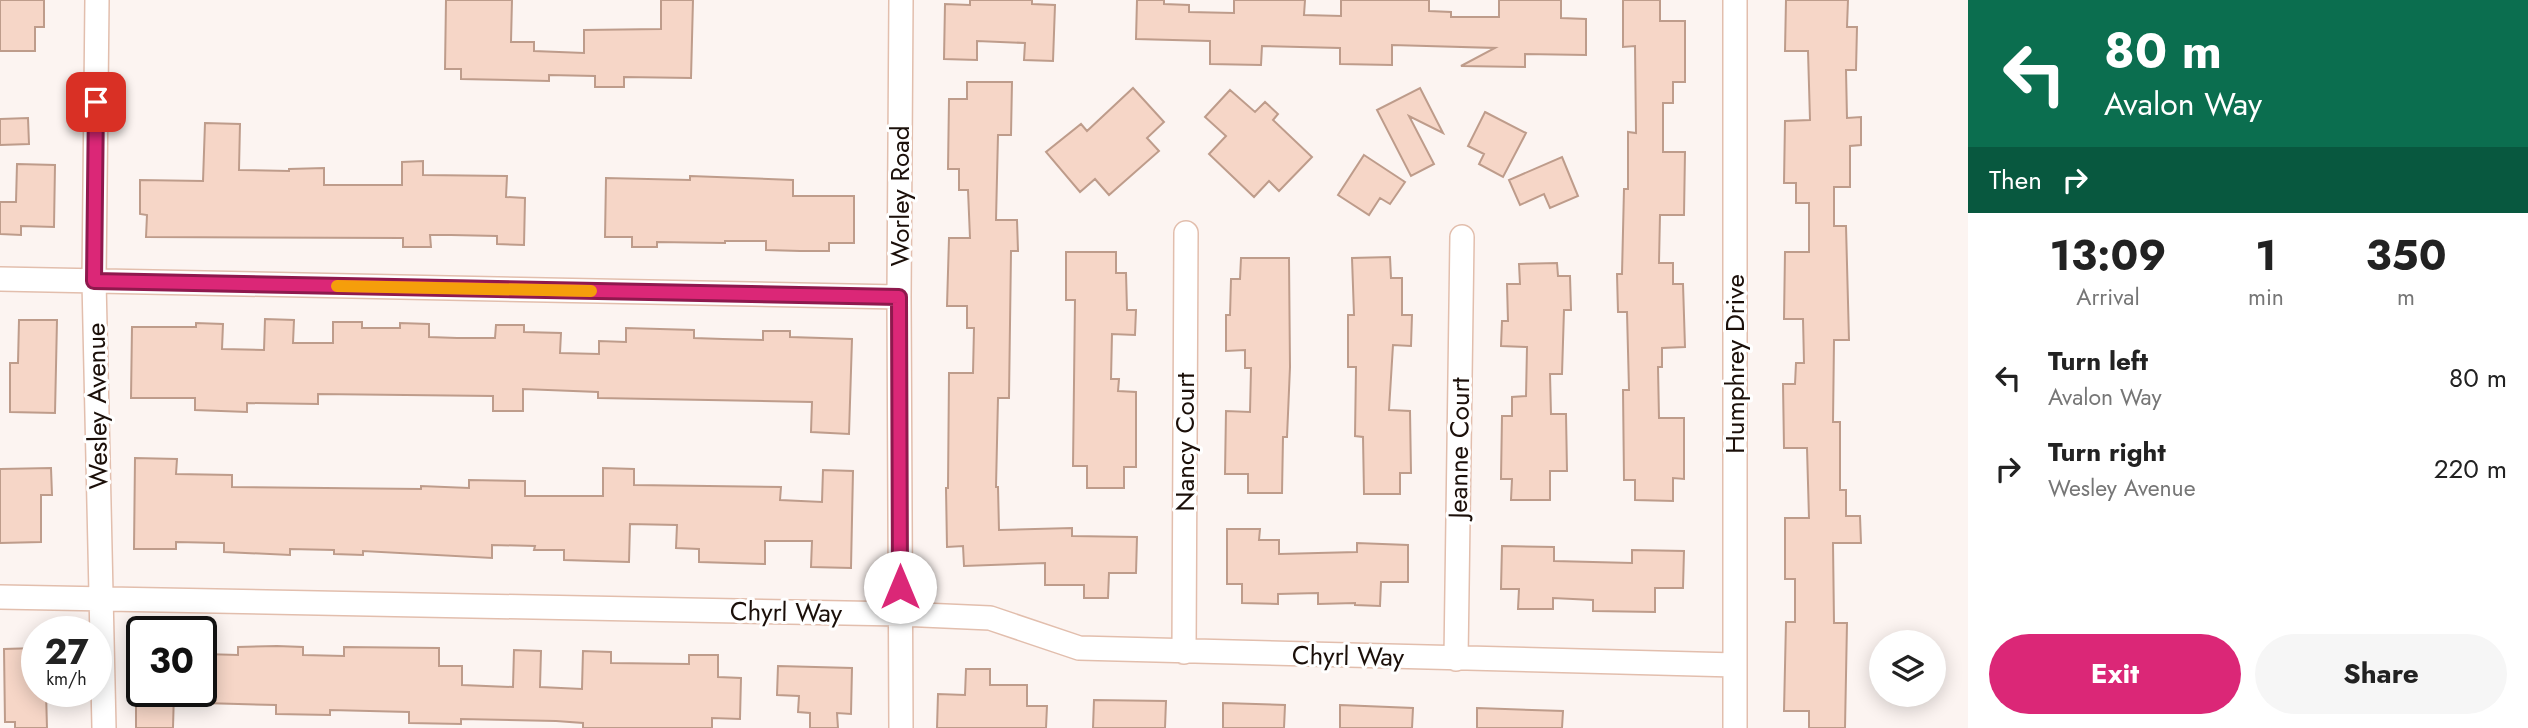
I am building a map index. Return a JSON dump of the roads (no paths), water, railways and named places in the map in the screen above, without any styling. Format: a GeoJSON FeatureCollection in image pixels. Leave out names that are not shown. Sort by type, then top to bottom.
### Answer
{"type":"FeatureCollection","features":[{"type":"Feature","properties":{"kind":"street","name":"Wesley Avenue"},"geometry":{"type":"LineString","coordinates":[[97,0],[94,281],[104,728]]}},
{"type":"Feature","properties":{"kind":"street","name":"Worley Road"},"geometry":{"type":"LineString","coordinates":[[901,0],[901,728]]}},
{"type":"Feature","properties":{"kind":"street","name":"Humphrey Drive"},"geometry":{"type":"LineString","coordinates":[[1735,0],[1735,728]]}},
{"type":"Feature","properties":{"kind":"street","name":"Nancy Court"},"geometry":{"type":"LineString","coordinates":[[1184,652],[1186,233]]}},
{"type":"Feature","properties":{"kind":"street","name":"Jeanne Court"},"geometry":{"type":"LineString","coordinates":[[1456,659],[1462,237]]}},
{"type":"Feature","properties":{"kind":"street"},"geometry":{"type":"LineString","coordinates":[[0,279],[899,297]]}},
{"type":"Feature","properties":{"kind":"street","name":"Chyrl Way"},"geometry":{"type":"LineString","coordinates":[[0,597],[900,614],[990,618],[1079,648],[1735,665]]}}]}
